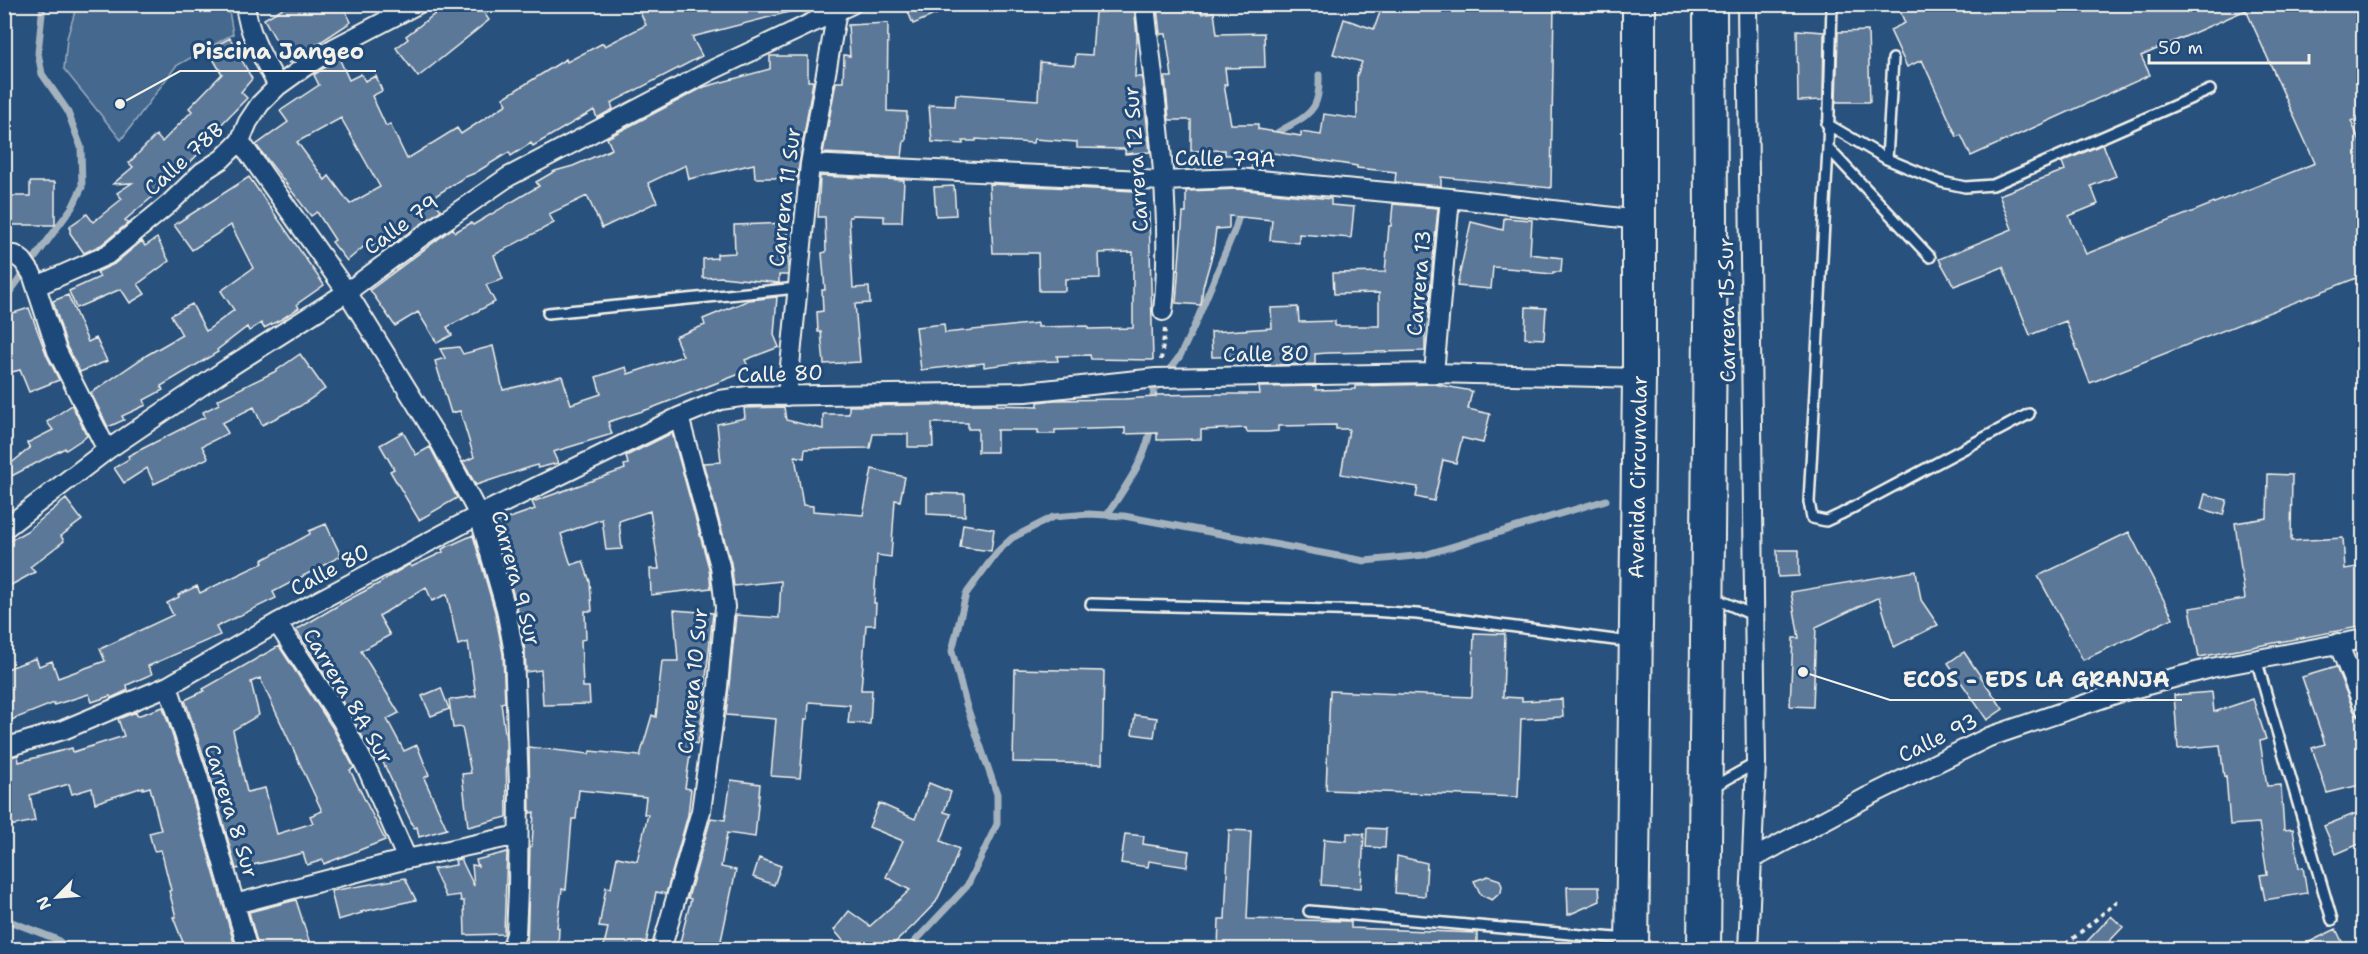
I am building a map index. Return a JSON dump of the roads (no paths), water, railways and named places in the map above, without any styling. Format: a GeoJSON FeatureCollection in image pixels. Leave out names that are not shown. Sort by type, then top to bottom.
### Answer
{"type":"FeatureCollection","features":[{"type":"Feature","properties":{"kind":"highway"},"geometry":{"type":"LineString","coordinates":[[1704,950],[1712,224],[1710,4]]}},
{"type":"Feature","properties":{"kind":"highway","name":"Avenida Circunvalar"},"geometry":{"type":"LineString","coordinates":[[1632,6],[1639,220],[1632,944]]}},
{"type":"Feature","properties":{"kind":"street"},"geometry":{"type":"LineString","coordinates":[[245,4],[251,32],[278,86]]}},
{"type":"Feature","properties":{"kind":"street","name":"Calle 78B"},"geometry":{"type":"LineString","coordinates":[[31,274],[107,255],[170,203],[202,172],[222,159],[240,141],[248,122],[260,104],[278,86],[334,48],[418,4]]}},
{"type":"Feature","properties":{"kind":"street","name":"Carrera 12 Sur"},"geometry":{"type":"LineString","coordinates":[[1145,4],[1163,181],[1166,281],[1163,310]]}},
{"type":"Feature","properties":{"kind":"street","name":"Carrera 15 Sur"},"geometry":{"type":"LineString","coordinates":[[1747,4],[1756,763],[1754,858],[1748,950]]}},
{"type":"Feature","properties":{"kind":"street","name":"Carrera 11 Sur"},"geometry":{"type":"LineString","coordinates":[[787,396],[810,164],[842,7]]}},
{"type":"Feature","properties":{"kind":"street","name":"Calle 79"},"geometry":{"type":"LineString","coordinates":[[4,529],[107,450],[228,368],[347,292],[508,177],[710,71],[842,7]]}},
{"type":"Feature","properties":{"kind":"street","name":"Carrera 9 Sur"},"geometry":{"type":"LineString","coordinates":[[240,141],[347,292],[441,444],[479,515],[506,609],[514,653],[518,729],[518,836],[516,934],[511,950]]}},
{"type":"Feature","properties":{"kind":"street","name":"Calle 79A"},"geometry":{"type":"LineString","coordinates":[[810,164],[1163,181],[1238,178],[1450,198],[1639,220]]}},
{"type":"Feature","properties":{"kind":"street","name":"Carrera 13"},"geometry":{"type":"LineString","coordinates":[[1434,373],[1450,198]]}},
{"type":"Feature","properties":{"kind":"street"},"geometry":{"type":"LineString","coordinates":[[4,255],[15,255],[31,274],[57,351],[107,450]]}},
{"type":"Feature","properties":{"kind":"street","name":"Calle 80"},"geometry":{"type":"LineString","coordinates":[[4,748],[63,730],[168,686],[278,623],[479,515],[679,417],[720,400],[748,396],[1026,392],[1164,378],[1434,373],[1639,378]]}},
{"type":"Feature","properties":{"kind":"street","name":"Carrera 10 Sur"},"geometry":{"type":"LineString","coordinates":[[662,950],[701,811],[718,687],[725,608],[720,566],[679,417]]}},
{"type":"Feature","properties":{"kind":"street","name":"Carrera 8A Sur"},"geometry":{"type":"LineString","coordinates":[[278,623],[342,721],[369,773],[407,859]]}},
{"type":"Feature","properties":{"kind":"street","name":"Calle 93"},"geometry":{"type":"LineString","coordinates":[[1754,858],[1869,796],[1989,737],[2121,692],[2211,668],[2364,639]]}},
{"type":"Feature","properties":{"kind":"street"},"geometry":{"type":"LineString","coordinates":[[2338,644],[2364,707]]}},
{"type":"Feature","properties":{"kind":"street","name":"Carrera 8 Sur"},"geometry":{"type":"LineString","coordinates":[[168,686],[198,776],[248,950]]}},
{"type":"Feature","properties":{"kind":"street"},"geometry":{"type":"LineString","coordinates":[[235,904],[407,859],[518,836]]}},
{"type":"Feature","properties":{"kind":"lane"},"geometry":{"type":"LineString","coordinates":[[1832,4],[1828,148],[1809,502],[1812,518],[1826,521],[1841,514],[2030,414]]}},
{"type":"Feature","properties":{"kind":"lane"},"geometry":{"type":"LineString","coordinates":[[1887,159],[1893,60]]}},
{"type":"Feature","properties":{"kind":"lane"},"geometry":{"type":"LineString","coordinates":[[1827,124],[1887,159],[1942,182],[1965,188],[1993,185],[2210,90]]}},
{"type":"Feature","properties":{"kind":"lane"},"geometry":{"type":"LineString","coordinates":[[1828,148],[1930,257]]}},
{"type":"Feature","properties":{"kind":"lane"},"geometry":{"type":"LineString","coordinates":[[548,313],[797,288]]}},
{"type":"Feature","properties":{"kind":"lane"},"geometry":{"type":"LineString","coordinates":[[1707,595],[1753,615]]}},
{"type":"Feature","properties":{"kind":"lane"},"geometry":{"type":"LineString","coordinates":[[1091,604],[1417,614],[1636,643]]}},
{"type":"Feature","properties":{"kind":"lane"},"geometry":{"type":"LineString","coordinates":[[2256,659],[2332,920]]}},
{"type":"Feature","properties":{"kind":"lane"},"geometry":{"type":"LineString","coordinates":[[1706,791],[1756,763]]}},
{"type":"Feature","properties":{"kind":"lane"},"geometry":{"type":"LineString","coordinates":[[1310,911],[1632,944]]}},
{"type":"Feature","properties":{"kind":"waterway"},"geometry":{"type":"LineString","coordinates":[[4,300],[73,206],[82,187],[81,147],[67,110],[42,74],[38,53],[43,4]]}},
{"type":"Feature","properties":{"kind":"waterway"},"geometry":{"type":"LineString","coordinates":[[1244,198],[1254,167],[1270,139],[1305,116],[1314,106],[1317,100],[1319,75]]}},
{"type":"Feature","properties":{"kind":"waterway"},"geometry":{"type":"LineString","coordinates":[[1152,404],[1154,390],[1180,356],[1197,320],[1241,209]]}},
{"type":"Feature","properties":{"kind":"waterway"},"geometry":{"type":"LineString","coordinates":[[1107,515],[1141,460],[1151,424]]}},
{"type":"Feature","properties":{"kind":"waterway"},"geometry":{"type":"LineString","coordinates":[[907,950],[967,886],[997,824],[997,794],[966,704],[952,651],[966,594],[997,552],[1012,538],[1053,517],[1089,514],[1124,516],[1365,561],[1424,555],[1606,500]]}},
{"type":"Feature","properties":{"kind":"waterway"},"geometry":{"type":"LineString","coordinates":[[4,919],[56,939],[70,950]]}},
{"type":"Feature","properties":{"kind":"place","name":"Piscina Jangeo"},"geometry":{"type":"Point","coordinates":[120,104]}},
{"type":"Feature","properties":{"kind":"place","name":"ECOS - EDS LA GRANJA"},"geometry":{"type":"Point","coordinates":[1803,672]}}]}
